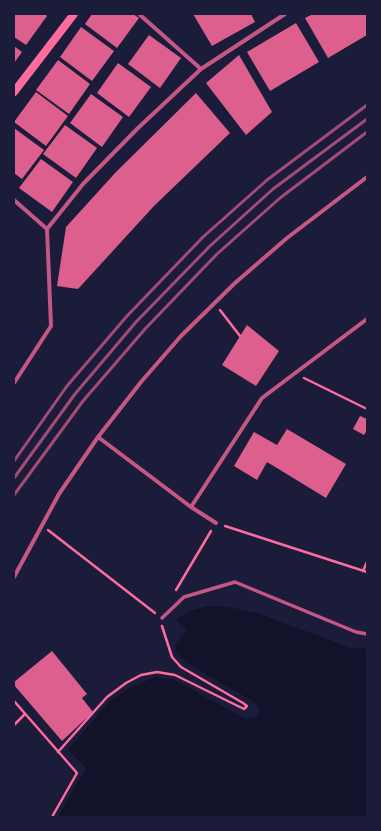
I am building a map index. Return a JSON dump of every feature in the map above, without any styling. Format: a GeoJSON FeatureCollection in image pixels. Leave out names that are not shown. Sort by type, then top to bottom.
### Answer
{"type":"FeatureCollection","features":[{"type":"Feature","properties":{"kind":"main road"},"geometry":{"type":"LineString","coordinates":[[14,92],[74,14]]}},
{"type":"Feature","properties":{"kind":"street"},"geometry":{"type":"LineString","coordinates":[[139,14],[201,69]]}},
{"type":"Feature","properties":{"kind":"street"},"geometry":{"type":"LineString","coordinates":[[14,383],[51,326],[47,229],[83,184],[138,128],[201,69],[285,14]]}},
{"type":"Feature","properties":{"kind":"street"},"geometry":{"type":"LineString","coordinates":[[14,577],[59,494],[98,437],[141,382],[181,336],[235,283],[287,238],[367,177]]}},
{"type":"Feature","properties":{"kind":"street"},"geometry":{"type":"LineString","coordinates":[[14,200],[47,229]]}},
{"type":"Feature","properties":{"kind":"street"},"geometry":{"type":"LineString","coordinates":[[191,507],[262,398],[367,319]]}},
{"type":"Feature","properties":{"kind":"street"},"geometry":{"type":"LineString","coordinates":[[98,437],[191,507],[216,523]]}},
{"type":"Feature","properties":{"kind":"street"},"geometry":{"type":"LineString","coordinates":[[162,618],[184,597],[235,582],[356,632],[367,634]]}},
{"type":"Feature","properties":{"kind":"path"},"geometry":{"type":"LineString","coordinates":[[214,303],[240,336]]}},
{"type":"Feature","properties":{"kind":"path"},"geometry":{"type":"LineString","coordinates":[[295,374],[367,409]]}},
{"type":"Feature","properties":{"kind":"path"},"geometry":{"type":"LineString","coordinates":[[175,593],[216,523],[367,572]]}},
{"type":"Feature","properties":{"kind":"path"},"geometry":{"type":"LineString","coordinates":[[42,525],[162,618],[162,628],[172,657],[181,667],[247,706],[244,709],[240,708],[175,675],[157,672],[141,675],[107,696],[58,752]]}},
{"type":"Feature","properties":{"kind":"path"},"geometry":{"type":"LineString","coordinates":[[362,571],[367,562]]}},
{"type":"Feature","properties":{"kind":"path"},"geometry":{"type":"LineString","coordinates":[[14,701],[77,773],[52,817]]}},
{"type":"Feature","properties":{"kind":"path"},"geometry":{"type":"LineString","coordinates":[[14,725],[25,714]]}},
{"type":"Feature","properties":{"kind":"shaded area"},"geometry":{"type":"Polygon","coordinates":[[[208,606],[229,607],[260,614],[351,648],[367,649],[367,817],[58,817],[86,768],[68,750],[110,701],[131,687],[156,677],[174,680],[246,719],[257,717],[260,712],[258,706],[254,702],[189,664],[176,653],[175,645],[187,629],[175,619],[194,610],[208,606]]]}},
{"type":"Feature","properties":{"kind":"building"},"geometry":{"type":"Polygon","coordinates":[[[14,14],[45,14],[47,16],[26,45],[14,37],[14,14]]]}},
{"type":"Feature","properties":{"kind":"building"},"geometry":{"type":"Polygon","coordinates":[[[92,14],[133,14],[139,18],[117,48],[85,24],[92,14]]]}},
{"type":"Feature","properties":{"kind":"building"},"geometry":{"type":"Polygon","coordinates":[[[193,14],[251,14],[255,22],[212,46],[193,14]]]}},
{"type":"Feature","properties":{"kind":"building"},"geometry":{"type":"Polygon","coordinates":[[[313,14],[367,14],[367,35],[328,58],[305,18],[313,14]]]}},
{"type":"Feature","properties":{"kind":"building"},"geometry":{"type":"Polygon","coordinates":[[[296,23],[319,62],[270,91],[247,52],[296,23]]]}},
{"type":"Feature","properties":{"kind":"building"},"geometry":{"type":"Polygon","coordinates":[[[81,27],[114,51],[92,81],[60,57],[81,27]]]}},
{"type":"Feature","properties":{"kind":"building"},"geometry":{"type":"Polygon","coordinates":[[[149,35],[181,58],[160,88],[128,64],[149,35]]]}},
{"type":"Feature","properties":{"kind":"building"},"geometry":{"type":"Polygon","coordinates":[[[14,46],[22,52],[14,63],[14,46]]]}},
{"type":"Feature","properties":{"kind":"building"},"geometry":{"type":"Polygon","coordinates":[[[239,55],[272,112],[246,135],[206,83],[239,55]]]}},
{"type":"Feature","properties":{"kind":"building"},"geometry":{"type":"Polygon","coordinates":[[[58,60],[90,84],[69,114],[36,90],[58,60]]]}},
{"type":"Feature","properties":{"kind":"building"},"geometry":{"type":"Polygon","coordinates":[[[118,63],[151,87],[129,117],[97,93],[118,63]]]}},
{"type":"Feature","properties":{"kind":"building"},"geometry":{"type":"Polygon","coordinates":[[[36,92],[68,116],[46,146],[14,122],[36,92]]]}},
{"type":"Feature","properties":{"kind":"building"},"geometry":{"type":"Polygon","coordinates":[[[196,93],[230,133],[154,206],[78,289],[57,286],[66,227],[116,172],[196,93]]]}},
{"type":"Feature","properties":{"kind":"building"},"geometry":{"type":"Polygon","coordinates":[[[91,94],[123,117],[102,147],[70,123],[91,94]]]}},
{"type":"Feature","properties":{"kind":"building"},"geometry":{"type":"Polygon","coordinates":[[[65,125],[97,148],[76,178],[43,154],[65,125]]]}},
{"type":"Feature","properties":{"kind":"building"},"geometry":{"type":"Polygon","coordinates":[[[14,128],[44,150],[22,179],[14,173],[14,128]]]}},
{"type":"Feature","properties":{"kind":"building"},"geometry":{"type":"Polygon","coordinates":[[[41,159],[73,182],[52,212],[19,188],[41,159]]]}},
{"type":"Feature","properties":{"kind":"building"},"geometry":{"type":"Polygon","coordinates":[[[247,325],[279,351],[256,386],[222,365],[247,325]]]}},
{"type":"Feature","properties":{"kind":"building"},"geometry":{"type":"Polygon","coordinates":[[[360,416],[367,419],[367,430],[364,435],[353,429],[360,416]]]}},
{"type":"Feature","properties":{"kind":"building"},"geometry":{"type":"Polygon","coordinates":[[[287,429],[346,464],[326,498],[267,462],[257,480],[234,466],[254,432],[277,445],[287,429]]]}},
{"type":"Feature","properties":{"kind":"building"},"geometry":{"type":"Polygon","coordinates":[[[52,651],[87,694],[82,698],[93,712],[62,741],[14,685],[14,682],[52,651]]]}},
{"type":"Feature","properties":{"kind":"railway"},"geometry":{"type":"LineString","coordinates":[[14,461],[67,386],[127,316],[203,237],[267,180],[367,105]]}},
{"type":"Feature","properties":{"kind":"railway"},"geometry":{"type":"LineString","coordinates":[[14,478],[75,394],[136,322],[210,246],[273,189],[367,119]]}},
{"type":"Feature","properties":{"kind":"railway"},"geometry":{"type":"LineString","coordinates":[[14,495],[83,401],[145,329],[217,254],[280,198],[367,132]]}}]}
